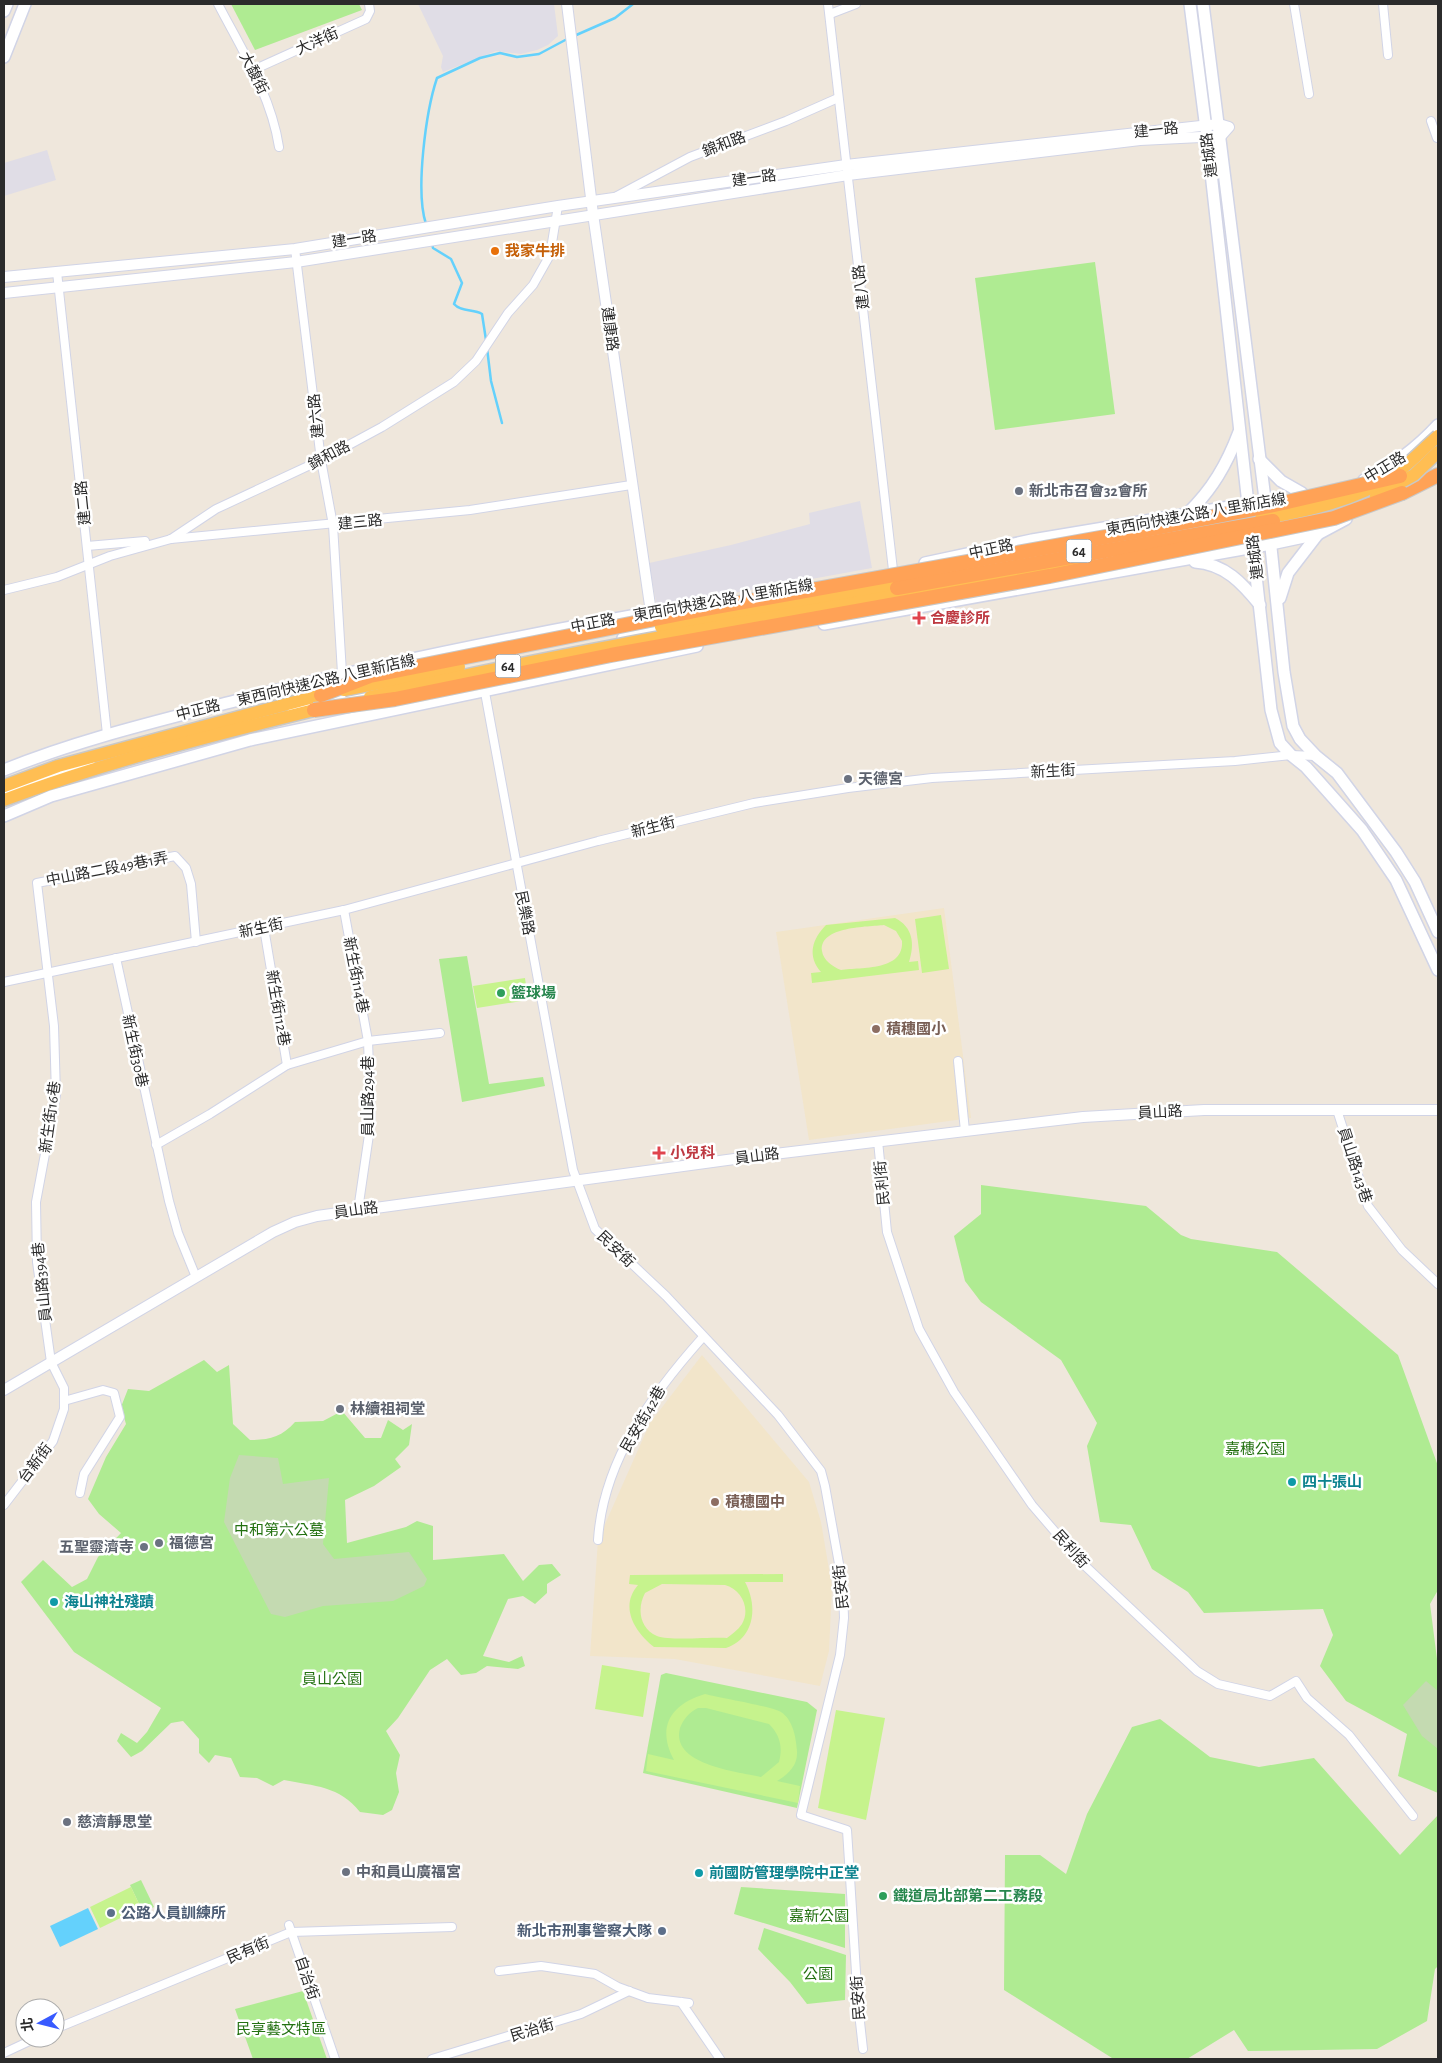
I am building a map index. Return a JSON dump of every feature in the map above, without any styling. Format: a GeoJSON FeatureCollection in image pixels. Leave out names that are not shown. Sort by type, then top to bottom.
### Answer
{"type":"FeatureCollection","features":[{"type":"Feature","properties":{"kind":"highway","name":"東西向快速公路 八里新店線"},"geometry":{"type":"LineString","coordinates":[[4,786],[58,766],[321,695],[701,620],[1315,508],[1351,496],[1394,474],[1438,436]]}},
{"type":"Feature","properties":{"kind":"highway","name":"東西向快速公路 八里新店線"},"geometry":{"type":"LineString","coordinates":[[4,800],[64,778],[190,740],[465,674],[610,645],[1009,576],[1277,527],[1324,515],[1389,491],[1414,476],[1438,450]]}},
{"type":"Feature","properties":{"kind":"highway"},"geometry":{"type":"LineString","coordinates":[[654,632],[1287,519],[1338,506],[1438,457]]}},
{"type":"Feature","properties":{"kind":"highway"},"geometry":{"type":"LineString","coordinates":[[314,710],[395,699],[610,654],[1050,576],[1334,518],[1402,494],[1438,475]]}},
{"type":"Feature","properties":{"kind":"highway"},"geometry":{"type":"LineString","coordinates":[[321,695],[370,676],[700,610],[1274,505],[1400,476]]}},
{"type":"Feature","properties":{"kind":"highway"},"geometry":{"type":"LineString","coordinates":[[1287,519],[1300,518],[1360,501],[1402,494]]}},
{"type":"Feature","properties":{"kind":"main road"},"geometry":{"type":"LineString","coordinates":[[4,12],[7,4]]}},
{"type":"Feature","properties":{"kind":"main road"},"geometry":{"type":"LineString","coordinates":[[4,57],[24,4]]}},
{"type":"Feature","properties":{"kind":"main road","name":"連城路"},"geometry":{"type":"LineString","coordinates":[[1190,4],[1254,548],[1271,710],[1280,743],[1291,756],[1306,767],[1362,830],[1405,897],[1438,970]]}},
{"type":"Feature","properties":{"kind":"main road","name":"連城路"},"geometry":{"type":"LineString","coordinates":[[1203,4],[1271,544],[1285,681],[1293,726],[1300,739],[1316,756],[1337,773],[1396,852],[1415,882],[1438,932]]}},
{"type":"Feature","properties":{"kind":"main road","name":"中正路"},"geometry":{"type":"LineString","coordinates":[[4,770],[45,754],[107,734],[342,673],[651,612],[893,570],[1032,540],[1188,514],[1249,509],[1266,506],[1302,493],[1342,488],[1379,473],[1402,458],[1423,442],[1438,425]]}},
{"type":"Feature","properties":{"kind":"main road"},"geometry":{"type":"LineString","coordinates":[[1188,514],[1203,499],[1223,470],[1240,430]]}},
{"type":"Feature","properties":{"kind":"main road"},"geometry":{"type":"LineString","coordinates":[[1402,458],[1438,450]]}},
{"type":"Feature","properties":{"kind":"main road"},"geometry":{"type":"LineString","coordinates":[[1259,458],[1281,481],[1302,493]]}},
{"type":"Feature","properties":{"kind":"main road","name":"中正路"},"geometry":{"type":"LineString","coordinates":[[4,816],[51,796],[250,740],[657,654],[1254,548],[1318,534],[1358,513],[1438,482]]}},
{"type":"Feature","properties":{"kind":"main road"},"geometry":{"type":"LineString","coordinates":[[1266,506],[1294,505],[1342,488]]}},
{"type":"Feature","properties":{"kind":"main road"},"geometry":{"type":"LineString","coordinates":[[1217,554],[1233,538],[1252,534]]}},
{"type":"Feature","properties":{"kind":"main road"},"geometry":{"type":"LineString","coordinates":[[1279,614],[1281,588],[1288,573],[1296,559],[1318,534]]}},
{"type":"Feature","properties":{"kind":"main road"},"geometry":{"type":"LineString","coordinates":[[1178,561],[1207,563],[1223,569],[1241,582],[1260,605]]}},
{"type":"Feature","properties":{"kind":"main road"},"geometry":{"type":"LineString","coordinates":[[4,793],[46,777],[167,740],[480,663],[654,632]]}},
{"type":"Feature","properties":{"kind":"street","name":"大馥街"},"geometry":{"type":"LineString","coordinates":[[218,4],[270,108],[279,147]]}},
{"type":"Feature","properties":{"kind":"street","name":"大洋街"},"geometry":{"type":"LineString","coordinates":[[252,70],[366,20],[370,11],[369,4]]}},
{"type":"Feature","properties":{"kind":"street","name":"建康路"},"geometry":{"type":"LineString","coordinates":[[566,4],[591,201],[657,654]]}},
{"type":"Feature","properties":{"kind":"street","name":"建八路"},"geometry":{"type":"LineString","coordinates":[[828,4],[893,570]]}},
{"type":"Feature","properties":{"kind":"street"},"geometry":{"type":"LineString","coordinates":[[830,14],[856,4]]}},
{"type":"Feature","properties":{"kind":"street"},"geometry":{"type":"LineString","coordinates":[[1294,4],[1309,94]]}},
{"type":"Feature","properties":{"kind":"street"},"geometry":{"type":"LineString","coordinates":[[1383,4],[1388,55]]}},
{"type":"Feature","properties":{"kind":"street","name":"錦和路"},"geometry":{"type":"LineString","coordinates":[[614,198],[690,158],[786,121],[838,98]]}},
{"type":"Feature","properties":{"kind":"street"},"geometry":{"type":"LineString","coordinates":[[1431,121],[1437,138]]}},
{"type":"Feature","properties":{"kind":"street","name":"建一路"},"geometry":{"type":"LineString","coordinates":[[4,277],[295,249],[591,201],[847,170],[1140,140],[1206,131],[1219,124]]}},
{"type":"Feature","properties":{"kind":"street","name":"建一路"},"geometry":{"type":"LineString","coordinates":[[1206,131],[1221,136]]}},
{"type":"Feature","properties":{"kind":"street","name":"建一路"},"geometry":{"type":"LineString","coordinates":[[4,293],[296,262],[593,214],[847,170]]}},
{"type":"Feature","properties":{"kind":"street","name":"錦和路"},"geometry":{"type":"LineString","coordinates":[[4,590],[57,577],[88,564],[171,539],[216,509],[321,460],[382,427],[454,382],[476,362],[508,313],[533,285],[546,263],[550,256],[558,206]]}},
{"type":"Feature","properties":{"kind":"street","name":"建六路"},"geometry":{"type":"LineString","coordinates":[[295,249],[321,460],[333,525],[342,673]]}},
{"type":"Feature","properties":{"kind":"street","name":"建二路"},"geometry":{"type":"LineString","coordinates":[[57,272],[107,734]]}},
{"type":"Feature","properties":{"kind":"street","name":"建三路"},"geometry":{"type":"LineString","coordinates":[[87,546],[333,525],[470,510],[631,485]]}},
{"type":"Feature","properties":{"kind":"street"},"geometry":{"type":"LineString","coordinates":[[1252,534],[1269,531]]}},
{"type":"Feature","properties":{"kind":"street","name":"民樂路"},"geometry":{"type":"LineString","coordinates":[[478,646],[516,864],[575,1180]]}},
{"type":"Feature","properties":{"kind":"street","name":"新生街"},"geometry":{"type":"LineString","coordinates":[[4,982],[344,910],[709,813],[848,788],[973,774],[1316,756]]}},
{"type":"Feature","properties":{"kind":"street","name":"中山路二段49巷1弄"},"geometry":{"type":"LineString","coordinates":[[37,883],[175,856],[186,868],[191,884],[196,942]]}},
{"type":"Feature","properties":{"kind":"street","name":"新生街16巷"},"geometry":{"type":"LineString","coordinates":[[36,1202],[56,1095],[54,1026],[37,883]]}},
{"type":"Feature","properties":{"kind":"street","name":"新生街114巷"},"geometry":{"type":"LineString","coordinates":[[344,910],[368,1041]]}},
{"type":"Feature","properties":{"kind":"street","name":"新生街112巷"},"geometry":{"type":"LineString","coordinates":[[264,928],[287,1065],[368,1041],[440,1034]]}},
{"type":"Feature","properties":{"kind":"street","name":"新生街30巷"},"geometry":{"type":"LineString","coordinates":[[116,958],[156,1145],[178,1233],[196,1277]]}},
{"type":"Feature","properties":{"kind":"street","name":"員山路294巷"},"geometry":{"type":"LineString","coordinates":[[358,1210],[371,1121],[368,1041]]}},
{"type":"Feature","properties":{"kind":"street"},"geometry":{"type":"LineString","coordinates":[[958,1061],[965,1130]]}},
{"type":"Feature","properties":{"kind":"street"},"geometry":{"type":"LineString","coordinates":[[156,1145],[210,1114],[287,1065]]}},
{"type":"Feature","properties":{"kind":"street","name":"員山路"},"geometry":{"type":"LineString","coordinates":[[4,1390],[196,1277],[295,1222],[316,1216],[878,1140],[1132,1113],[1204,1110],[1438,1110]]}},
{"type":"Feature","properties":{"kind":"street","name":"員山路143巷"},"geometry":{"type":"LineString","coordinates":[[1337,1110],[1368,1206],[1402,1250],[1438,1284]]}},
{"type":"Feature","properties":{"kind":"street","name":"民利街"},"geometry":{"type":"LineString","coordinates":[[878,1140],[887,1232],[919,1329],[954,1392],[1032,1505],[1082,1563],[1196,1671],[1218,1684],[1270,1696],[1296,1681],[1307,1698],[1349,1735],[1413,1816]]}},
{"type":"Feature","properties":{"kind":"street","name":"民安街"},"geometry":{"type":"LineString","coordinates":[[575,1180],[595,1229],[666,1296],[778,1415],[821,1471],[843,1586],[844,1618],[840,1655],[801,1815],[847,1830],[858,2004],[863,2049]]}},
{"type":"Feature","properties":{"kind":"street","name":"員山路394巷"},"geometry":{"type":"LineString","coordinates":[[36,1202],[38,1262],[51,1362]]}},
{"type":"Feature","properties":{"kind":"street","name":"民安街42巷"},"geometry":{"type":"LineString","coordinates":[[598,1540],[602,1505],[630,1435],[666,1378],[703,1337]]}},
{"type":"Feature","properties":{"kind":"street","name":"台新街"},"geometry":{"type":"LineString","coordinates":[[4,1505],[53,1441],[64,1409],[64,1388],[51,1362]]}},
{"type":"Feature","properties":{"kind":"street"},"geometry":{"type":"LineString","coordinates":[[64,1401],[103,1390],[114,1393],[118,1401],[120,1417],[84,1474],[80,1493]]}},
{"type":"Feature","properties":{"kind":"street","name":"民有街"},"geometry":{"type":"LineString","coordinates":[[65,2025],[290,1928],[452,1927]]}},
{"type":"Feature","properties":{"kind":"street","name":"自治街"},"geometry":{"type":"LineString","coordinates":[[290,1928],[336,2059]]}},
{"type":"Feature","properties":{"kind":"street"},"geometry":{"type":"LineString","coordinates":[[499,1971],[541,1966],[595,1974],[648,1998],[690,2003]]}},
{"type":"Feature","properties":{"kind":"street","name":"民治街"},"geometry":{"type":"LineString","coordinates":[[432,2059],[581,2014],[629,1991]]}},
{"type":"Feature","properties":{"kind":"street"},"geometry":{"type":"LineString","coordinates":[[681,2002],[720,2059]]}},
{"type":"Feature","properties":{"kind":"shaded area"},"geometry":{"type":"Polygon","coordinates":[[[418,4],[554,4],[558,36],[548,45],[537,50],[521,54],[496,51],[443,72],[441,67],[443,56],[418,4]]]}},
{"type":"Feature","properties":{"kind":"shaded area"},"geometry":{"type":"Polygon","coordinates":[[[47,150],[56,180],[4,196],[4,163],[47,150]]]}},
{"type":"Feature","properties":{"kind":"shaded area"},"geometry":{"type":"Polygon","coordinates":[[[860,501],[872,568],[657,607],[649,563],[731,545],[810,524],[809,513],[860,501]]]}},
{"type":"Feature","properties":{"kind":"shaded area","name":"積穗國小"},"geometry":{"type":"Polygon","coordinates":[[[944,908],[971,1118],[809,1140],[776,932],[944,908]]]}},
{"type":"Feature","properties":{"kind":"shaded area","name":"積穗國中"},"geometry":{"type":"Polygon","coordinates":[[[702,1355],[809,1482],[821,1522],[832,1587],[829,1651],[820,1686],[675,1659],[590,1656],[598,1540],[650,1423],[702,1355]]]}},
{"type":"Feature","properties":{"kind":"green space"},"geometry":{"type":"Polygon","coordinates":[[[231,4],[359,4],[362,10],[255,50],[231,4]]]}},
{"type":"Feature","properties":{"kind":"green space"},"geometry":{"type":"Polygon","coordinates":[[[1095,262],[1115,414],[995,430],[975,278],[1095,262]]]}},
{"type":"Feature","properties":{"kind":"green space"},"geometry":{"type":"Polygon","coordinates":[[[941,915],[949,969],[922,973],[915,919],[941,915]]]}},
{"type":"Feature","properties":{"kind":"green space"},"geometry":{"type":"Polygon","coordinates":[[[895,918],[906,926],[909,931],[912,949],[909,962],[918,961],[919,970],[812,983],[811,973],[821,972],[814,960],[813,948],[817,936],[826,925],[895,918]],[[884,925],[846,929],[828,937],[823,943],[822,951],[829,963],[841,970],[880,966],[896,958],[901,951],[902,941],[896,931],[884,925]]]}},
{"type":"Feature","properties":{"kind":"green space"},"geometry":{"type":"Polygon","coordinates":[[[467,956],[489,1084],[543,1077],[545,1086],[462,1102],[439,959],[467,956]]]}},
{"type":"Feature","properties":{"kind":"green space","name":"籃球場"},"geometry":{"type":"Polygon","coordinates":[[[525,978],[528,1000],[477,1008],[473,986],[525,978]]]}},
{"type":"Feature","properties":{"kind":"green space","name":"嘉穗公園"},"geometry":{"type":"Polygon","coordinates":[[[981,1185],[1146,1206],[1181,1235],[1191,1239],[1277,1252],[1398,1355],[1438,1466],[1438,1590],[1430,1604],[1438,1667],[1438,1793],[1398,1776],[1407,1734],[1346,1701],[1320,1666],[1333,1635],[1323,1609],[1204,1613],[1188,1592],[1152,1569],[1131,1525],[1100,1522],[1087,1446],[1097,1423],[1061,1360],[981,1302],[965,1281],[954,1236],[981,1214],[981,1185]]]}},
{"type":"Feature","properties":{"kind":"green space","name":"員山公園"},"geometry":{"type":"Polygon","coordinates":[[[204,1360],[217,1372],[229,1365],[233,1424],[250,1440],[275,1437],[295,1422],[323,1421],[342,1411],[365,1438],[381,1438],[388,1420],[403,1430],[412,1424],[409,1445],[395,1459],[401,1467],[374,1486],[345,1500],[347,1543],[406,1527],[417,1521],[433,1526],[433,1560],[504,1554],[523,1581],[539,1565],[552,1564],[561,1575],[547,1584],[547,1593],[535,1604],[523,1596],[508,1599],[483,1656],[509,1662],[522,1656],[525,1666],[518,1669],[487,1666],[476,1673],[461,1675],[447,1659],[430,1670],[398,1718],[386,1731],[400,1755],[396,1773],[399,1792],[392,1810],[383,1815],[360,1812],[344,1797],[326,1788],[284,1780],[273,1786],[257,1778],[240,1777],[231,1758],[215,1755],[209,1763],[199,1753],[199,1739],[183,1721],[171,1723],[142,1751],[131,1757],[117,1741],[121,1733],[137,1743],[147,1732],[161,1708],[74,1652],[21,1582],[43,1560],[72,1587],[87,1579],[98,1557],[121,1533],[99,1514],[88,1499],[106,1457],[126,1424],[121,1407],[128,1389],[149,1391],[204,1360]]]}},
{"type":"Feature","properties":{"kind":"green space","name":"中和第六公墓"},"geometry":{"type":"Polygon","coordinates":[[[239,1455],[278,1458],[283,1484],[329,1478],[323,1544],[334,1559],[409,1552],[427,1579],[424,1586],[393,1601],[323,1606],[285,1617],[271,1614],[224,1522],[230,1478],[239,1455]]]}},
{"type":"Feature","properties":{"kind":"green space"},"geometry":{"type":"Polygon","coordinates":[[[783,1574],[783,1582],[745,1582],[752,1601],[751,1620],[743,1637],[736,1643],[726,1648],[654,1647],[641,1634],[632,1619],[630,1602],[632,1593],[638,1585],[629,1584],[630,1575],[783,1574]],[[662,1584],[645,1593],[642,1599],[641,1617],[643,1623],[646,1628],[657,1636],[680,1639],[727,1638],[742,1624],[745,1618],[745,1606],[740,1595],[731,1587],[725,1585],[662,1584]]]}},
{"type":"Feature","properties":{"kind":"green space"},"geometry":{"type":"Polygon","coordinates":[[[602,1665],[650,1673],[643,1717],[595,1709],[602,1665]]]}},
{"type":"Feature","properties":{"kind":"green space"},"geometry":{"type":"Polygon","coordinates":[[[666,1673],[807,1702],[817,1710],[797,1808],[643,1773],[661,1675],[666,1673]]]}},
{"type":"Feature","properties":{"kind":"green space"},"geometry":{"type":"Polygon","coordinates":[[[1426,1681],[1438,1691],[1438,1749],[1422,1736],[1403,1705],[1426,1681]]]}},
{"type":"Feature","properties":{"kind":"green space"},"geometry":{"type":"Polygon","coordinates":[[[705,1694],[767,1707],[785,1715],[793,1729],[797,1756],[792,1769],[777,1781],[800,1786],[798,1803],[646,1771],[648,1754],[674,1760],[666,1737],[667,1727],[670,1718],[676,1711],[693,1698],[705,1694]],[[698,1708],[692,1712],[680,1728],[680,1741],[685,1751],[708,1764],[761,1777],[779,1762],[780,1742],[776,1732],[769,1724],[706,1708],[698,1708]]]}},
{"type":"Feature","properties":{"kind":"green space"},"geometry":{"type":"Polygon","coordinates":[[[836,1710],[885,1718],[866,1820],[818,1808],[836,1710]]]}},
{"type":"Feature","properties":{"kind":"green space"},"geometry":{"type":"Polygon","coordinates":[[[1160,1719],[1210,1757],[1259,1767],[1314,1758],[1400,1855],[1438,1815],[1438,1966],[1435,1969],[1427,2021],[1377,2049],[1248,2051],[1234,2030],[1187,2059],[1118,2059],[1112,2058],[1004,1990],[1005,1855],[1040,1855],[1066,1874],[1087,1814],[1132,1727],[1160,1719]]]}},
{"type":"Feature","properties":{"kind":"green space"},"geometry":{"type":"Polygon","coordinates":[[[141,1880],[154,1907],[143,1912],[130,1885],[141,1880]]]}},
{"type":"Feature","properties":{"kind":"green space"},"geometry":{"type":"Polygon","coordinates":[[[131,1887],[141,1908],[100,1928],[90,1907],[131,1887]]]}},
{"type":"Feature","properties":{"kind":"green space","name":"嘉新公園"},"geometry":{"type":"Polygon","coordinates":[[[741,1887],[845,1894],[845,1948],[734,1914],[741,1887]]]}},
{"type":"Feature","properties":{"kind":"green space","name":"公園"},"geometry":{"type":"Polygon","coordinates":[[[764,1928],[846,1955],[845,2000],[807,2004],[790,1982],[758,1949],[764,1928]]]}},
{"type":"Feature","properties":{"kind":"green space","name":"民享藝文特區"},"geometry":{"type":"Polygon","coordinates":[[[303,1991],[327,2059],[253,2059],[235,2009],[303,1991]]]}},
{"type":"Feature","properties":{"kind":"water"},"geometry":{"type":"Polygon","coordinates":[[[88,1908],[98,1929],[60,1947],[50,1926],[88,1908]]]}},
{"type":"Feature","properties":{"kind":"waterway"},"geometry":{"type":"LineString","coordinates":[[574,36],[615,18],[633,4]]}},
{"type":"Feature","properties":{"kind":"waterway"},"geometry":{"type":"LineString","coordinates":[[426,224],[422,192],[423,151],[429,110],[437,78],[480,58],[500,53],[517,57],[539,54],[569,38]]}},
{"type":"Feature","properties":{"kind":"waterway"},"geometry":{"type":"LineString","coordinates":[[432,244],[433,248],[451,259],[462,283],[454,304],[457,307],[482,314],[486,340]]}},
{"type":"Feature","properties":{"kind":"waterway"},"geometry":{"type":"LineString","coordinates":[[487,348],[491,381],[502,423]]}},
{"type":"Feature","properties":{"kind":"place","name":"我家牛排"},"geometry":{"type":"Point","coordinates":[495,251]}},
{"type":"Feature","properties":{"kind":"place","name":"新北市召會32會所"},"geometry":{"type":"Point","coordinates":[1019,491]}},
{"type":"Feature","properties":{"kind":"place","name":"合慶診所"},"geometry":{"type":"Point","coordinates":[919,618]}},
{"type":"Feature","properties":{"kind":"place","name":"天德宮"},"geometry":{"type":"Point","coordinates":[848,779]}},
{"type":"Feature","properties":{"kind":"place","name":"籃球場"},"geometry":{"type":"Point","coordinates":[501,993]}},
{"type":"Feature","properties":{"kind":"place","name":"積穗國小"},"geometry":{"type":"Point","coordinates":[876,1029]}},
{"type":"Feature","properties":{"kind":"place","name":"小兒科"},"geometry":{"type":"Point","coordinates":[659,1153]}},
{"type":"Feature","properties":{"kind":"place","name":"林續祖祠堂"},"geometry":{"type":"Point","coordinates":[340,1409]}},
{"type":"Feature","properties":{"kind":"place","name":"四十張山"},"geometry":{"type":"Point","coordinates":[1292,1482]}},
{"type":"Feature","properties":{"kind":"place","name":"積穗國中"},"geometry":{"type":"Point","coordinates":[715,1502]}},
{"type":"Feature","properties":{"kind":"place","name":"福德宮"},"geometry":{"type":"Point","coordinates":[159,1543]}},
{"type":"Feature","properties":{"kind":"place","name":"五聖靈濟寺"},"geometry":{"type":"Point","coordinates":[144,1547]}},
{"type":"Feature","properties":{"kind":"place","name":"海山神社殘蹟"},"geometry":{"type":"Point","coordinates":[54,1602]}},
{"type":"Feature","properties":{"kind":"place","name":"慈濟靜思堂"},"geometry":{"type":"Point","coordinates":[67,1822]}},
{"type":"Feature","properties":{"kind":"place","name":"中和員山廣福宮"},"geometry":{"type":"Point","coordinates":[346,1872]}},
{"type":"Feature","properties":{"kind":"place","name":"前國防管理學院中正堂"},"geometry":{"type":"Point","coordinates":[699,1873]}},
{"type":"Feature","properties":{"kind":"place","name":"鐵道局北部第二工務段"},"geometry":{"type":"Point","coordinates":[883,1896]}},
{"type":"Feature","properties":{"kind":"place","name":"公路人員訓練所"},"geometry":{"type":"Point","coordinates":[111,1913]}},
{"type":"Feature","properties":{"kind":"place","name":"新北市刑事警察大隊"},"geometry":{"type":"Point","coordinates":[662,1931]}}]}
